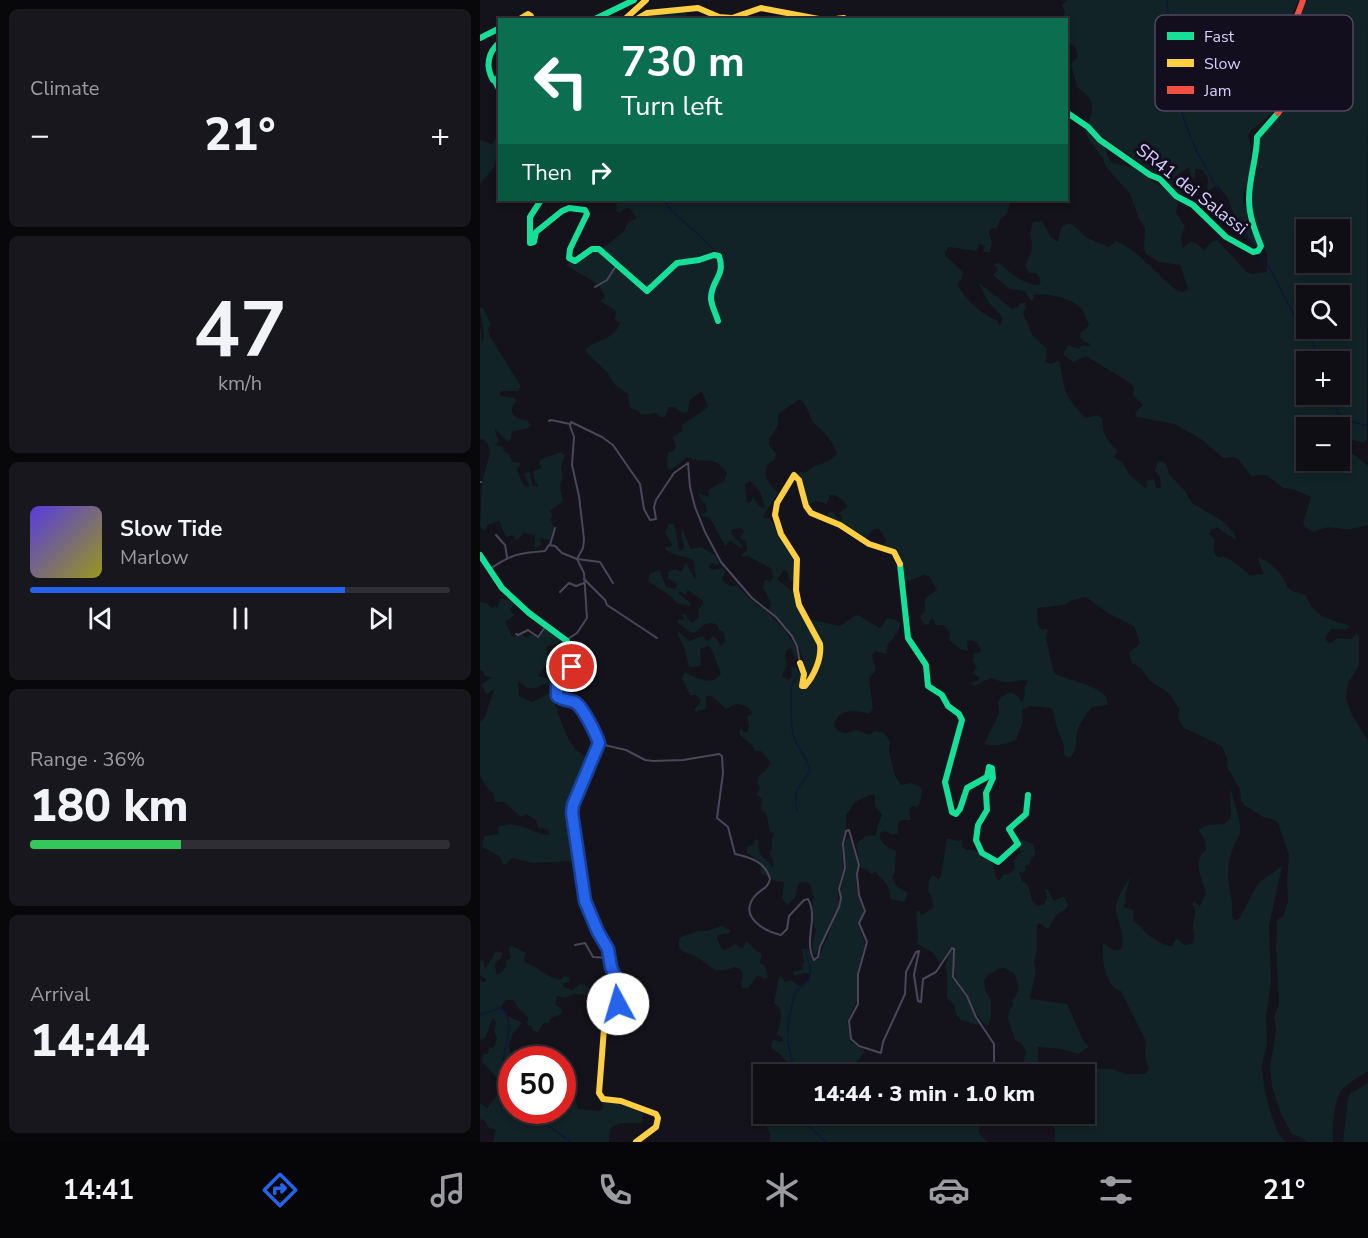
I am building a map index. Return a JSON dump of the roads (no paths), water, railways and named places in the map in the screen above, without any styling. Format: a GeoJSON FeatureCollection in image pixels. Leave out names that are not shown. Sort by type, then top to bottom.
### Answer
{"type":"FeatureCollection","features":[{"type":"Feature","properties":{"kind":"street"},"geometry":{"type":"LineString","coordinates":[[597,18],[634,0]]}},
{"type":"Feature","properties":{"kind":"street"},"geometry":{"type":"LineString","coordinates":[[626,18],[646,0]]}},
{"type":"Feature","properties":{"kind":"street","name":"SR41 dei Salassi"},"geometry":{"type":"LineString","coordinates":[[1298,15],[1303,0]]}},
{"type":"Feature","properties":{"kind":"street"},"geometry":{"type":"LineString","coordinates":[[638,18],[647,13],[698,8],[732,18],[761,8],[814,18]]}},
{"type":"Feature","properties":{"kind":"street"},"geometry":{"type":"LineString","coordinates":[[480,38],[498,29]]}},
{"type":"Feature","properties":{"kind":"street"},"geometry":{"type":"LineString","coordinates":[[498,43],[488,59],[491,76],[498,87]]}},
{"type":"Feature","properties":{"kind":"street","name":"SR41 dei Salassi"},"geometry":{"type":"LineString","coordinates":[[1068,113],[1078,119],[1100,140],[1150,175],[1160,179],[1176,195],[1193,205],[1226,237],[1253,252],[1258,251],[1261,246],[1252,225],[1249,199],[1257,155],[1256,141],[1257,136],[1280,111]]}},
{"type":"Feature","properties":{"kind":"street"},"geometry":{"type":"LineString","coordinates":[[540,201],[530,217],[530,243],[534,242],[536,232],[562,211],[569,208],[585,210],[587,214],[570,249],[569,258],[575,261],[596,248],[646,291],[676,263],[719,256],[723,267],[711,297],[718,321]]}},
{"type":"Feature","properties":{"kind":"street"},"geometry":{"type":"LineString","coordinates":[[595,287],[607,280],[616,266]]}},
{"type":"Feature","properties":{"kind":"street"},"geometry":{"type":"LineString","coordinates":[[549,421],[575,423],[609,440],[640,484],[644,509],[650,520],[656,519],[655,503],[671,476],[688,463],[690,487],[705,532],[722,562],[752,598],[776,617],[792,636],[804,674],[802,686],[805,686],[812,678],[821,651],[820,644],[799,605],[796,590],[797,559],[781,534],[775,515],[778,500],[794,475],[799,480],[806,507],[812,513],[840,525],[869,544],[894,552],[902,567],[908,638],[927,665],[928,686],[942,694],[948,706],[959,714],[962,720],[945,782],[952,812],[956,813],[960,809],[967,788],[987,777],[989,767],[994,772],[985,798],[987,810],[978,822],[976,834],[978,847],[986,857],[998,862],[1018,844],[1009,829],[1026,813],[1028,795]]}},
{"type":"Feature","properties":{"kind":"street"},"geometry":{"type":"LineString","coordinates":[[567,642],[586,620],[584,581],[577,558],[583,548],[584,539],[579,496],[572,465],[574,437],[570,424]]}},
{"type":"Feature","properties":{"kind":"street"},"geometry":{"type":"LineString","coordinates":[[490,569],[507,557],[526,552],[543,552],[549,545],[555,528]]}},
{"type":"Feature","properties":{"kind":"street"},"geometry":{"type":"LineString","coordinates":[[496,535],[505,545],[507,557]]}},
{"type":"Feature","properties":{"kind":"street"},"geometry":{"type":"LineString","coordinates":[[549,545],[555,546],[562,553],[600,562],[613,583]]}},
{"type":"Feature","properties":{"kind":"street"},"geometry":{"type":"LineString","coordinates":[[480,555],[502,588],[567,642],[572,667],[557,687],[557,696],[576,704],[581,709],[599,743],[626,750],[645,760],[653,761],[683,760],[718,754],[722,756],[723,773],[717,818],[728,827],[735,854],[750,857],[759,862],[766,869],[770,879],[766,888],[754,897],[750,909],[751,917],[754,923],[781,935],[787,928],[789,916],[808,899],[812,914],[809,934],[810,950],[814,960],[818,957],[820,947],[839,907],[841,898],[839,889],[845,868],[843,844],[846,831],[849,830],[859,865],[857,874],[859,895],[865,910],[859,923],[867,942],[858,974],[858,1004],[849,1021],[851,1039],[859,1046],[881,1053],[883,1042],[905,994],[906,972],[916,951],[919,951],[914,980],[918,1001],[921,1002],[923,978],[936,972],[952,948],[954,949],[953,977],[967,996],[976,1017],[994,1044],[994,1064]]}},
{"type":"Feature","properties":{"kind":"street"},"geometry":{"type":"LineString","coordinates":[[560,592],[569,583],[576,586],[584,581]]}},
{"type":"Feature","properties":{"kind":"street"},"geometry":{"type":"LineString","coordinates":[[584,581],[605,600],[607,605],[657,638]]}},
{"type":"Feature","properties":{"kind":"street"},"geometry":{"type":"LineString","coordinates":[[516,634],[528,630],[538,636],[546,626]]}},
{"type":"Feature","properties":{"kind":"street"},"geometry":{"type":"LineString","coordinates":[[599,743],[573,805],[572,813],[585,901],[608,949],[623,997],[621,1002],[610,1009],[605,1016],[599,1093],[603,1099],[621,1101],[656,1114],[658,1122],[656,1127],[636,1142]]}},
{"type":"Feature","properties":{"kind":"street"},"geometry":{"type":"LineString","coordinates":[[575,945],[585,943],[593,957],[609,958]]}},
{"type":"Feature","properties":{"kind":"waterway"},"geometry":{"type":"LineString","coordinates":[[1167,0],[1168,15]]}},
{"type":"Feature","properties":{"kind":"waterway"},"geometry":{"type":"LineString","coordinates":[[1181,111],[1198,154],[1234,218],[1256,249]]}},
{"type":"Feature","properties":{"kind":"waterway"},"geometry":{"type":"LineString","coordinates":[[664,201],[716,253]]}},
{"type":"Feature","properties":{"kind":"waterway"},"geometry":{"type":"LineString","coordinates":[[1259,253],[1296,318],[1311,339],[1316,351]]}},
{"type":"Feature","properties":{"kind":"waterway"},"geometry":{"type":"LineString","coordinates":[[1335,405],[1343,418],[1368,426]]}},
{"type":"Feature","properties":{"kind":"waterway"},"geometry":{"type":"LineString","coordinates":[[797,811],[796,792],[810,771],[792,727],[791,689],[800,668]]}},
{"type":"Feature","properties":{"kind":"waterway"},"geometry":{"type":"LineString","coordinates":[[793,1064],[789,1050],[788,1027],[795,994],[810,975],[806,951],[809,939]]}},
{"type":"Feature","properties":{"kind":"waterway"},"geometry":{"type":"LineString","coordinates":[[480,1015],[503,1008],[508,1018],[509,1028],[506,1046]]}},
{"type":"Feature","properties":{"kind":"waterway"},"geometry":{"type":"LineString","coordinates":[[546,1124],[571,1142]]}},
{"type":"Feature","properties":{"kind":"waterway"},"geometry":{"type":"LineString","coordinates":[[808,1124],[826,1142]]}}]}
